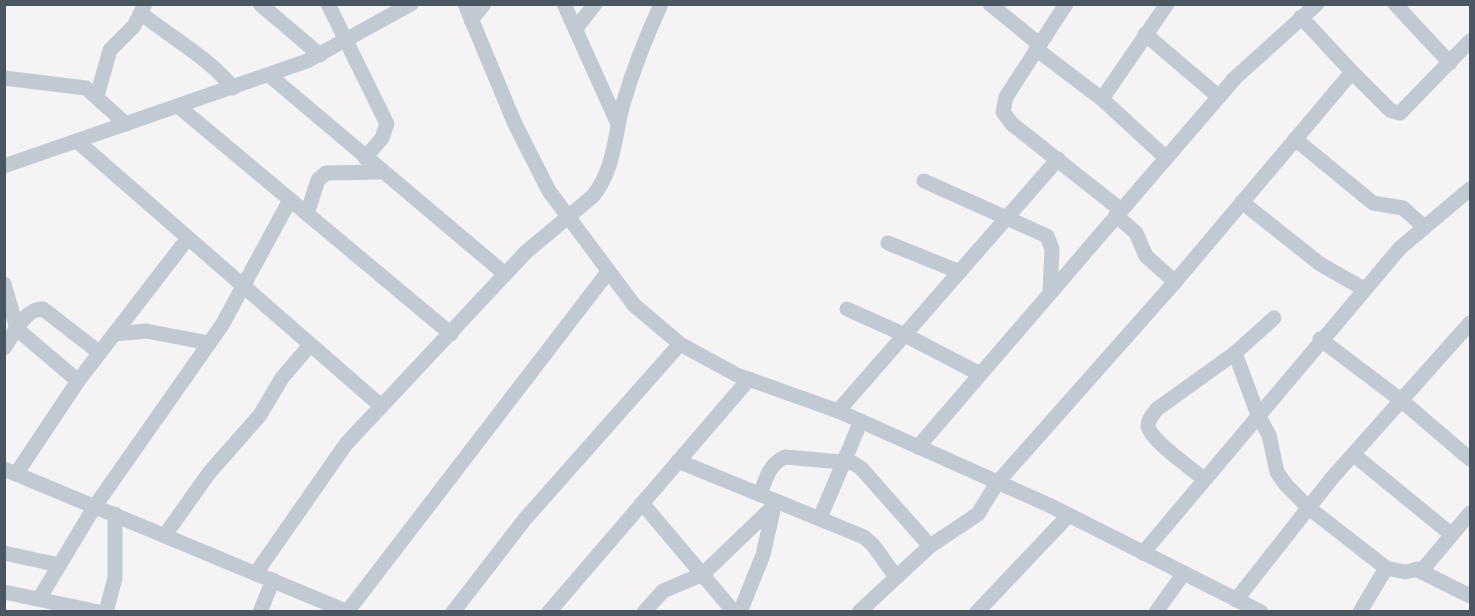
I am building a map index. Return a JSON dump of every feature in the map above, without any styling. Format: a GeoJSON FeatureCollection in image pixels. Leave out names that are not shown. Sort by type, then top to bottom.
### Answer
{"type":"FeatureCollection","features":[{"type":"Feature","properties":{"kind":"street"},"geometry":{"type":"LineString","coordinates":[[260,4],[320,55]]}},
{"type":"Feature","properties":{"kind":"street"},"geometry":{"type":"LineString","coordinates":[[328,4],[387,124],[382,138],[364,158]]}},
{"type":"Feature","properties":{"kind":"street"},"geometry":{"type":"LineString","coordinates":[[4,166],[233,88],[320,55],[345,38],[411,4]]}},
{"type":"Feature","properties":{"kind":"street"},"geometry":{"type":"LineString","coordinates":[[465,4],[515,124],[549,191],[634,305],[680,344],[748,380],[838,411],[1069,515],[1261,612]]}},
{"type":"Feature","properties":{"kind":"street"},"geometry":{"type":"LineString","coordinates":[[471,20],[484,4]]}},
{"type":"Feature","properties":{"kind":"street"},"geometry":{"type":"LineString","coordinates":[[564,4],[618,124]]}},
{"type":"Feature","properties":{"kind":"street"},"geometry":{"type":"LineString","coordinates":[[576,28],[595,4]]}},
{"type":"Feature","properties":{"kind":"street"},"geometry":{"type":"LineString","coordinates":[[256,573],[332,463],[381,406],[505,274],[567,216],[593,196],[602,185],[615,149],[618,124],[644,42],[662,4]]}},
{"type":"Feature","properties":{"kind":"street"},"geometry":{"type":"LineString","coordinates":[[990,4],[1166,158]]}},
{"type":"Feature","properties":{"kind":"street"},"geometry":{"type":"LineString","coordinates":[[1065,4],[1006,97],[1002,112],[1012,124],[1058,159],[1119,212],[1136,233],[1146,256],[1175,282]]}},
{"type":"Feature","properties":{"kind":"street"},"geometry":{"type":"LineString","coordinates":[[1101,99],[1167,4]]}},
{"type":"Feature","properties":{"kind":"street"},"geometry":{"type":"LineString","coordinates":[[918,447],[1235,78],[1317,4]]}},
{"type":"Feature","properties":{"kind":"street"},"geometry":{"type":"LineString","coordinates":[[1395,4],[1450,63]]}},
{"type":"Feature","properties":{"kind":"street"},"geometry":{"type":"LineString","coordinates":[[97,96],[110,50],[134,26],[143,9],[173,39],[208,61],[233,88]]}},
{"type":"Feature","properties":{"kind":"street"},"geometry":{"type":"LineString","coordinates":[[1301,17],[1391,111],[1400,113],[1470,41]]}},
{"type":"Feature","properties":{"kind":"street"},"geometry":{"type":"LineString","coordinates":[[1145,34],[1220,97]]}},
{"type":"Feature","properties":{"kind":"street"},"geometry":{"type":"LineString","coordinates":[[859,612],[930,546],[978,514],[997,483],[1175,282],[1352,72]]}},
{"type":"Feature","properties":{"kind":"street"},"geometry":{"type":"LineString","coordinates":[[269,75],[364,158],[505,274]]}},
{"type":"Feature","properties":{"kind":"street"},"geometry":{"type":"LineString","coordinates":[[4,78],[86,88],[126,124]]}},
{"type":"Feature","properties":{"kind":"street"},"geometry":{"type":"LineString","coordinates":[[178,106],[451,334]]}},
{"type":"Feature","properties":{"kind":"street"},"geometry":{"type":"LineString","coordinates":[[1295,139],[1373,203],[1402,208],[1424,226]]}},
{"type":"Feature","properties":{"kind":"street"},"geometry":{"type":"LineString","coordinates":[[77,141],[381,406]]}},
{"type":"Feature","properties":{"kind":"street"},"geometry":{"type":"LineString","coordinates":[[838,411],[1058,159]]}},
{"type":"Feature","properties":{"kind":"street"},"geometry":{"type":"LineString","coordinates":[[307,214],[318,180],[326,173],[382,172]]}},
{"type":"Feature","properties":{"kind":"street"},"geometry":{"type":"LineString","coordinates":[[924,181],[1041,232],[1050,241],[1052,249],[1050,292]]}},
{"type":"Feature","properties":{"kind":"street"},"geometry":{"type":"LineString","coordinates":[[1143,553],[1320,339],[1400,248],[1470,189]]}},
{"type":"Feature","properties":{"kind":"street"},"geometry":{"type":"LineString","coordinates":[[39,599],[95,506],[209,343],[244,287],[290,200]]}},
{"type":"Feature","properties":{"kind":"street"},"geometry":{"type":"LineString","coordinates":[[1242,202],[1320,264],[1364,289]]}},
{"type":"Feature","properties":{"kind":"street"},"geometry":{"type":"LineString","coordinates":[[188,238],[10,471],[347,611],[608,272]]}},
{"type":"Feature","properties":{"kind":"street"},"geometry":{"type":"LineString","coordinates":[[888,243],[960,272]]}},
{"type":"Feature","properties":{"kind":"street"},"geometry":{"type":"LineString","coordinates":[[4,284],[17,329],[78,381]]}},
{"type":"Feature","properties":{"kind":"street"},"geometry":{"type":"LineString","coordinates":[[4,348],[34,309],[43,309],[100,353]]}},
{"type":"Feature","properties":{"kind":"street"},"geometry":{"type":"LineString","coordinates":[[847,309],[905,335],[980,374]]}},
{"type":"Feature","properties":{"kind":"street"},"geometry":{"type":"LineString","coordinates":[[1204,479],[1155,438],[1148,427],[1149,420],[1157,409],[1235,353],[1274,318]]}},
{"type":"Feature","properties":{"kind":"street"},"geometry":{"type":"LineString","coordinates":[[1236,600],[1309,508],[1470,323]]}},
{"type":"Feature","properties":{"kind":"street"},"geometry":{"type":"LineString","coordinates":[[114,334],[146,331],[209,343]]}},
{"type":"Feature","properties":{"kind":"street"},"geometry":{"type":"LineString","coordinates":[[1320,339],[1402,401],[1470,459]]}},
{"type":"Feature","properties":{"kind":"street"},"geometry":{"type":"LineString","coordinates":[[453,612],[525,519],[680,344]]}},
{"type":"Feature","properties":{"kind":"street"},"geometry":{"type":"LineString","coordinates":[[165,535],[209,473],[260,415],[282,378],[310,345]]}},
{"type":"Feature","properties":{"kind":"street"},"geometry":{"type":"LineString","coordinates":[[1235,353],[1258,415],[1269,435],[1277,472],[1309,508],[1386,568],[1405,572],[1424,568],[1470,513]]}},
{"type":"Feature","properties":{"kind":"street"},"geometry":{"type":"LineString","coordinates":[[555,610],[642,503],[748,380]]}},
{"type":"Feature","properties":{"kind":"street"},"geometry":{"type":"LineString","coordinates":[[820,518],[861,421]]}},
{"type":"Feature","properties":{"kind":"street"},"geometry":{"type":"LineString","coordinates":[[1354,455],[1452,535]]}},
{"type":"Feature","properties":{"kind":"street"},"geometry":{"type":"LineString","coordinates":[[760,494],[769,471],[776,461],[785,457],[844,460],[861,468],[930,546]]}},
{"type":"Feature","properties":{"kind":"street"},"geometry":{"type":"LineString","coordinates":[[678,461],[760,494],[776,504],[820,518],[864,537],[873,545],[896,577]]}},
{"type":"Feature","properties":{"kind":"street"},"geometry":{"type":"LineString","coordinates":[[642,503],[734,612]]}},
{"type":"Feature","properties":{"kind":"street"},"geometry":{"type":"LineString","coordinates":[[644,612],[663,591],[703,574],[776,504]]}},
{"type":"Feature","properties":{"kind":"street"},"geometry":{"type":"LineString","coordinates":[[740,612],[763,555],[776,504]]}},
{"type":"Feature","properties":{"kind":"street"},"geometry":{"type":"LineString","coordinates":[[106,612],[115,578],[115,514]]}},
{"type":"Feature","properties":{"kind":"street"},"geometry":{"type":"LineString","coordinates":[[978,611],[1069,515]]}},
{"type":"Feature","properties":{"kind":"street"},"geometry":{"type":"LineString","coordinates":[[4,553],[59,565]]}},
{"type":"Feature","properties":{"kind":"street"},"geometry":{"type":"LineString","coordinates":[[1360,612],[1386,568]]}},
{"type":"Feature","properties":{"kind":"street"},"geometry":{"type":"LineString","coordinates":[[1416,569],[1470,596]]}},
{"type":"Feature","properties":{"kind":"street"},"geometry":{"type":"LineString","coordinates":[[1156,612],[1184,573]]}},
{"type":"Feature","properties":{"kind":"street"},"geometry":{"type":"LineString","coordinates":[[260,612],[273,580]]}},
{"type":"Feature","properties":{"kind":"street"},"geometry":{"type":"LineString","coordinates":[[4,592],[99,612]]}}]}
